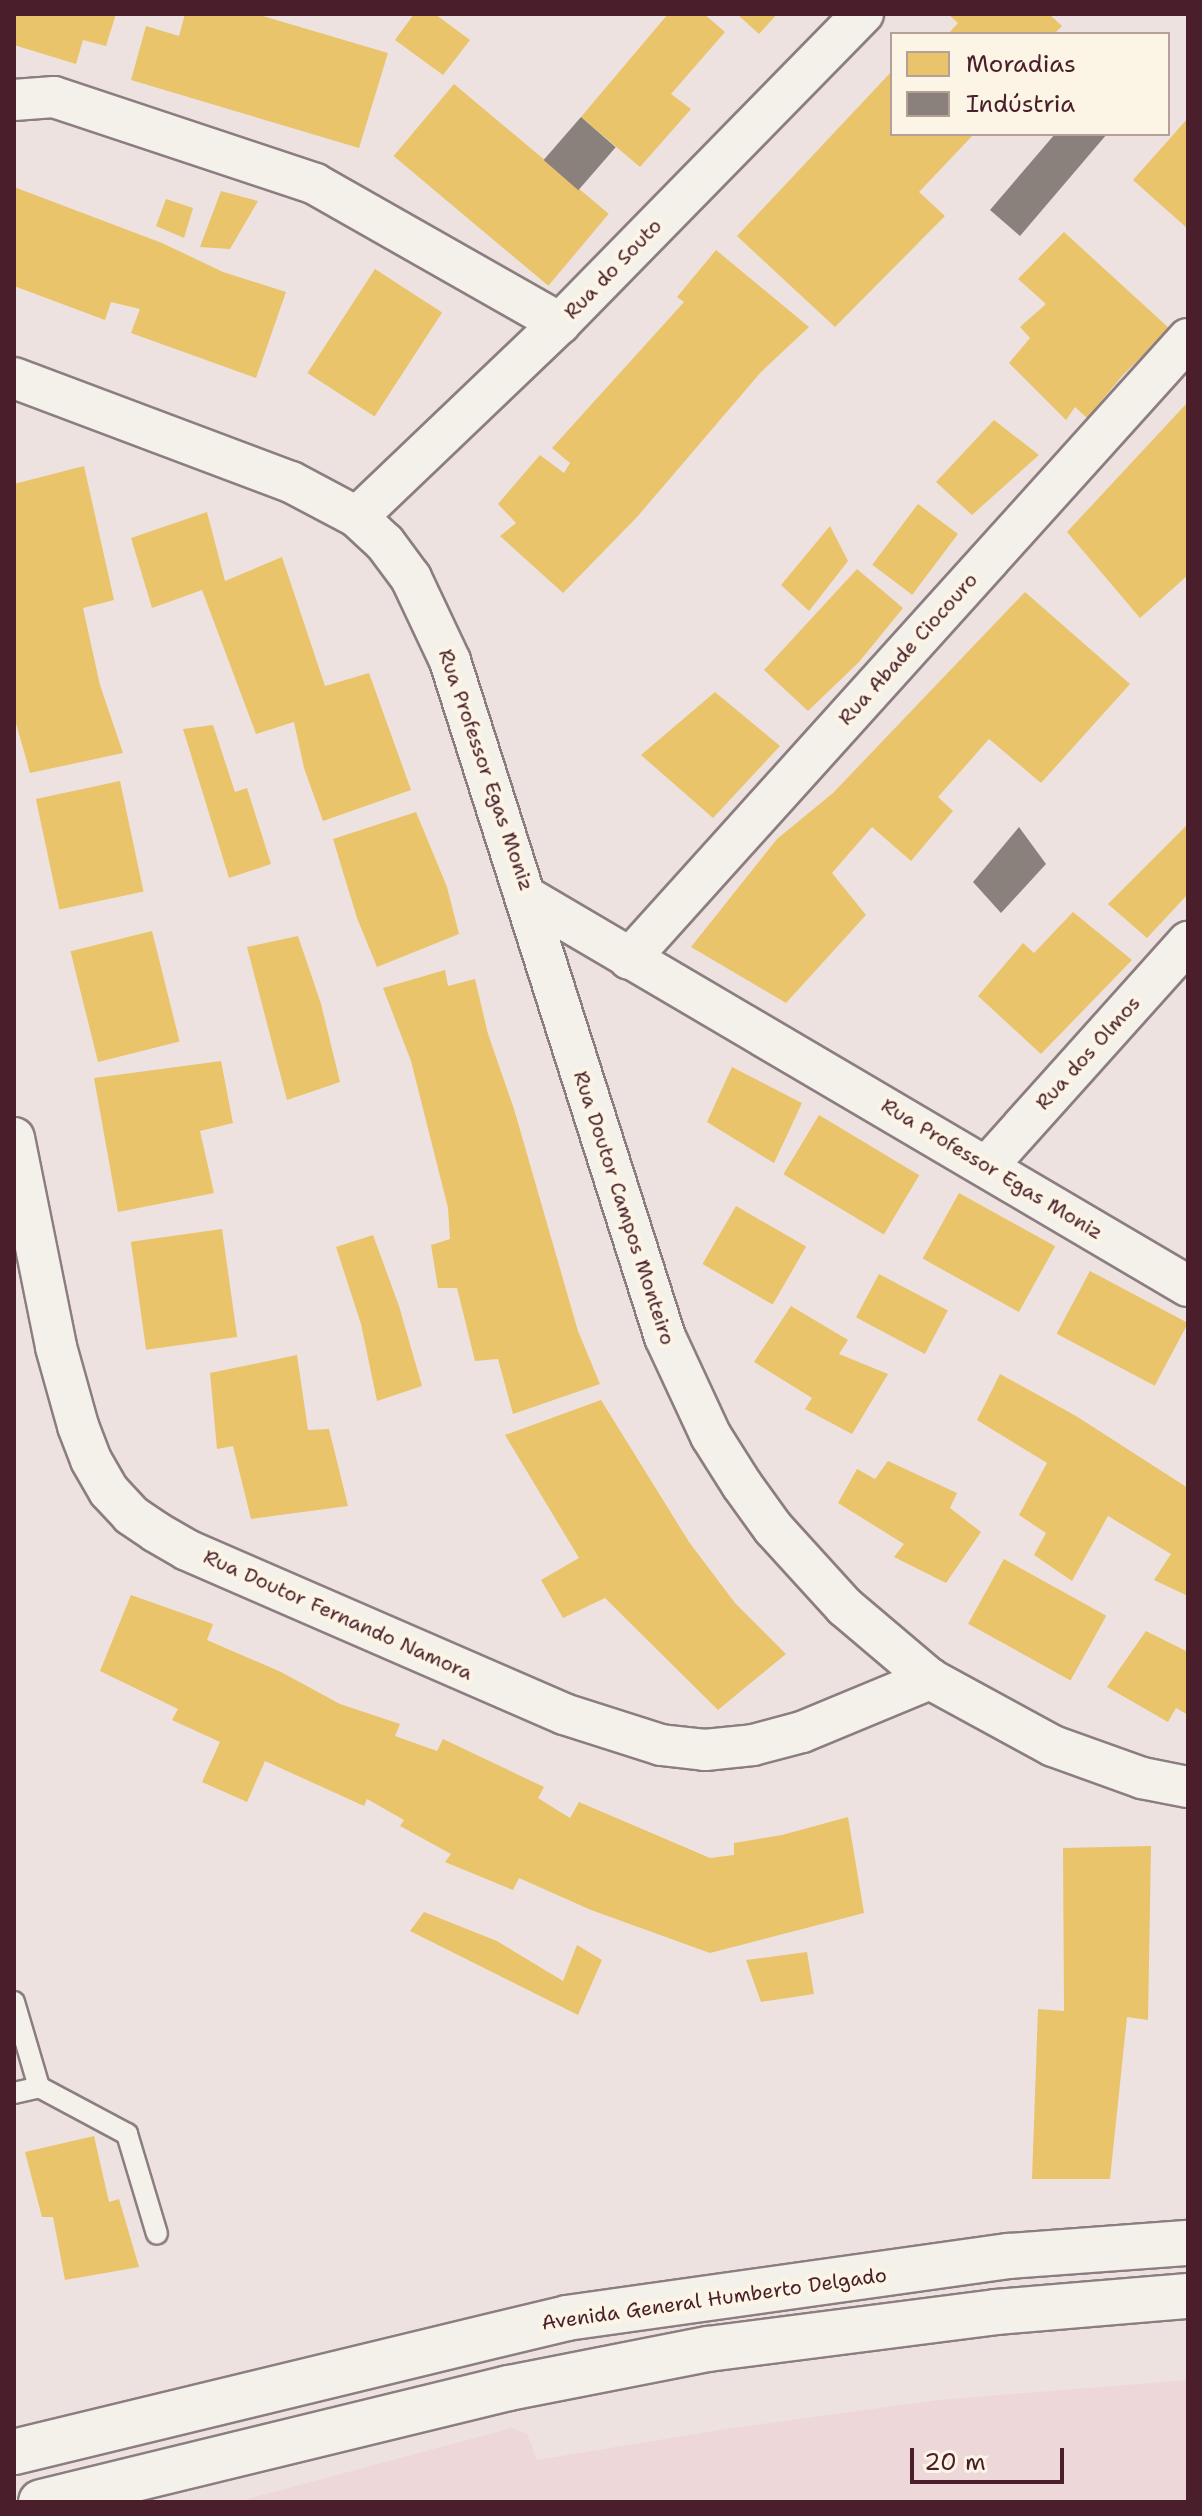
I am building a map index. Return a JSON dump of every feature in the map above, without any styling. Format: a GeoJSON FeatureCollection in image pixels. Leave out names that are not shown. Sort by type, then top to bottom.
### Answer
{"type":"FeatureCollection","features":[{"type":"Feature","properties":{"kind":"main road","name":"Avenida General Humberto Delgado"},"geometry":{"type":"LineString","coordinates":[[14,2452],[567,2318],[1009,2256],[1188,2243]]}},
{"type":"Feature","properties":{"kind":"main road"},"geometry":{"type":"LineString","coordinates":[[41,2502],[509,2388],[708,2349],[996,2312],[1188,2296]]}},
{"type":"Feature","properties":{"kind":"street","name":"Rua do Souto"},"geometry":{"type":"LineString","coordinates":[[357,517],[560,323],[863,14]]}},
{"type":"Feature","properties":{"kind":"street"},"geometry":{"type":"LineString","coordinates":[[14,100],[54,97],[315,184],[560,323]]}},
{"type":"Feature","properties":{"kind":"street","name":"Rua Abade Ciocouro"},"geometry":{"type":"LineString","coordinates":[[629,959],[1188,339]]}},
{"type":"Feature","properties":{"kind":"street","name":"Rua Professor Egas Moniz"},"geometry":{"type":"LineString","coordinates":[[14,378],[251,464],[357,517],[385,543],[432,617],[450,661],[525,896],[988,1165],[1188,1286]]}},
{"type":"Feature","properties":{"kind":"street","name":"Rua Doutor Campos Monteiro"},"geometry":{"type":"LineString","coordinates":[[525,896],[646,1288],[711,1436],[773,1528],[872,1632],[930,1679],[1053,1746],[1142,1778],[1188,1787]]}},
{"type":"Feature","properties":{"kind":"street","name":"Rua dos Olmos"},"geometry":{"type":"LineString","coordinates":[[988,1165],[1188,942]]}},
{"type":"Feature","properties":{"kind":"street","name":"Rua Doutor Fernando Namora"},"geometry":{"type":"LineString","coordinates":[[14,1138],[56,1347],[78,1426],[91,1460],[109,1491],[131,1515],[156,1532],[187,1550],[564,1714],[661,1745],[705,1750],[753,1745],[802,1732],[930,1679]]}},
{"type":"Feature","properties":{"kind":"lane"},"geometry":{"type":"LineString","coordinates":[[14,2002],[39,2087]]}},
{"type":"Feature","properties":{"kind":"lane"},"geometry":{"type":"LineString","coordinates":[[14,2093],[39,2087],[127,2134],[157,2234]]}},
{"type":"Feature","properties":{"kind":"shaded area"},"geometry":{"type":"Polygon","coordinates":[[[1188,2380],[1188,2502],[236,2502],[512,2428],[527,2434],[537,2460],[732,2428],[938,2400],[1188,2380]]]}},
{"type":"Feature","properties":{"kind":"building: Moradias"},"geometry":{"type":"Polygon","coordinates":[[[14,14],[116,14],[106,46],[83,40],[76,64],[14,45],[14,14]]]}},
{"type":"Feature","properties":{"kind":"building: Moradias"},"geometry":{"type":"Polygon","coordinates":[[[185,14],[256,14],[388,53],[359,148],[131,80],[146,26],[179,36],[185,14]]]}},
{"type":"Feature","properties":{"kind":"building: Moradias"},"geometry":{"type":"Polygon","coordinates":[[[414,14],[435,14],[470,40],[443,75],[395,40],[414,14]]]}},
{"type":"Feature","properties":{"kind":"building: Moradias"},"geometry":{"type":"Polygon","coordinates":[[[668,14],[704,14],[725,32],[671,94],[691,109],[640,167],[581,117],[668,14]]]}},
{"type":"Feature","properties":{"kind":"building: Moradias"},"geometry":{"type":"Polygon","coordinates":[[[737,14],[777,14],[759,34],[737,14]]]}},
{"type":"Feature","properties":{"kind":"building: Moradias"},"geometry":{"type":"Polygon","coordinates":[[[948,14],[1049,14],[1062,26],[1056,32],[950,32],[958,23],[948,14]]]}},
{"type":"Feature","properties":{"kind":"building: Moradias"},"geometry":{"type":"Polygon","coordinates":[[[890,73],[890,136],[972,136],[919,192],[945,216],[835,327],[737,236],[890,73]]]}},
{"type":"Feature","properties":{"kind":"building: Moradias"},"geometry":{"type":"Polygon","coordinates":[[[454,84],[609,214],[548,286],[394,156],[454,84]]]}},
{"type":"Feature","properties":{"kind":"building: Moradias"},"geometry":{"type":"Polygon","coordinates":[[[1188,118],[1188,229],[1133,180],[1188,118]]]}},
{"type":"Feature","properties":{"kind":"building: Moradias"},"geometry":{"type":"Polygon","coordinates":[[[14,187],[162,243],[223,272],[286,292],[256,378],[131,333],[140,309],[111,302],[105,320],[14,286],[14,187]]]}},
{"type":"Feature","properties":{"kind":"building: Moradias"},"geometry":{"type":"Polygon","coordinates":[[[221,191],[258,201],[230,249],[200,247],[221,191]]]}},
{"type":"Feature","properties":{"kind":"building: Moradias"},"geometry":{"type":"Polygon","coordinates":[[[166,199],[193,208],[184,238],[156,226],[166,199]]]}},
{"type":"Feature","properties":{"kind":"building: Moradias"},"geometry":{"type":"Polygon","coordinates":[[[1064,232],[1170,329],[1123,375],[1087,418],[1075,407],[1066,420],[1009,363],[1030,338],[1020,327],[1046,304],[1018,279],[1064,232]]]}},
{"type":"Feature","properties":{"kind":"building: Moradias"},"geometry":{"type":"Polygon","coordinates":[[[716,250],[809,327],[761,372],[637,517],[563,593],[500,536],[516,523],[498,504],[540,455],[564,473],[570,463],[552,448],[684,302],[677,297],[716,250]]]}},
{"type":"Feature","properties":{"kind":"building: Moradias"},"geometry":{"type":"Polygon","coordinates":[[[375,269],[442,313],[375,417],[307,373],[375,269]]]}},
{"type":"Feature","properties":{"kind":"building: Moradias"},"geometry":{"type":"Polygon","coordinates":[[[1188,402],[1188,575],[1140,618],[1067,532],[1188,402]]]}},
{"type":"Feature","properties":{"kind":"building: Moradias"},"geometry":{"type":"Polygon","coordinates":[[[994,420],[1039,455],[972,515],[936,482],[994,420]]]}},
{"type":"Feature","properties":{"kind":"building: Moradias"},"geometry":{"type":"Polygon","coordinates":[[[84,466],[114,600],[83,608],[100,685],[123,753],[30,773],[14,716],[14,484],[84,466]]]}},
{"type":"Feature","properties":{"kind":"building: Moradias"},"geometry":{"type":"Polygon","coordinates":[[[918,504],[958,534],[912,595],[872,565],[918,504]]]}},
{"type":"Feature","properties":{"kind":"building: Moradias"},"geometry":{"type":"Polygon","coordinates":[[[207,512],[225,581],[282,557],[325,686],[369,673],[411,790],[323,821],[304,768],[294,722],[256,734],[202,590],[152,608],[131,538],[207,512]]]}},
{"type":"Feature","properties":{"kind":"building: Moradias"},"geometry":{"type":"Polygon","coordinates":[[[830,526],[848,561],[809,611],[781,585],[830,526]]]}},
{"type":"Feature","properties":{"kind":"building: Moradias"},"geometry":{"type":"Polygon","coordinates":[[[857,569],[903,608],[859,662],[808,711],[764,670],[857,569]]]}},
{"type":"Feature","properties":{"kind":"building: Moradias"},"geometry":{"type":"Polygon","coordinates":[[[1025,592],[1130,684],[1041,783],[989,739],[938,797],[953,811],[911,861],[872,827],[832,873],[866,915],[786,1003],[691,947],[777,839],[833,793],[1025,592]]]}},
{"type":"Feature","properties":{"kind":"building: Moradias"},"geometry":{"type":"Polygon","coordinates":[[[715,692],[780,746],[713,818],[641,755],[715,692]]]}},
{"type":"Feature","properties":{"kind":"building: Moradias"},"geometry":{"type":"Polygon","coordinates":[[[213,725],[235,792],[247,788],[271,864],[229,878],[183,729],[213,725]]]}},
{"type":"Feature","properties":{"kind":"building: Moradias"},"geometry":{"type":"Polygon","coordinates":[[[120,781],[143,892],[59,909],[36,799],[120,781]]]}},
{"type":"Feature","properties":{"kind":"building: Moradias"},"geometry":{"type":"Polygon","coordinates":[[[416,812],[447,887],[459,934],[377,967],[357,918],[333,839],[416,812]]]}},
{"type":"Feature","properties":{"kind":"building: Moradias"},"geometry":{"type":"Polygon","coordinates":[[[1188,824],[1188,894],[1147,938],[1108,904],[1188,824]]]}},
{"type":"Feature","properties":{"kind":"building: Moradias"},"geometry":{"type":"Polygon","coordinates":[[[1073,912],[1132,960],[1041,1054],[978,996],[1023,943],[1034,953],[1073,912]]]}},
{"type":"Feature","properties":{"kind":"building: Moradias"},"geometry":{"type":"Polygon","coordinates":[[[152,931],[180,1042],[98,1062],[70,951],[152,931]]]}},
{"type":"Feature","properties":{"kind":"building: Moradias"},"geometry":{"type":"Polygon","coordinates":[[[298,936],[321,1004],[340,1082],[287,1100],[247,947],[298,936]]]}},
{"type":"Feature","properties":{"kind":"building: Moradias"},"geometry":{"type":"Polygon","coordinates":[[[445,970],[448,986],[475,979],[488,1034],[514,1109],[578,1331],[600,1384],[513,1414],[498,1359],[475,1361],[457,1288],[438,1288],[431,1245],[450,1239],[448,1208],[411,1061],[383,988],[445,970]]]}},
{"type":"Feature","properties":{"kind":"building: Moradias"},"geometry":{"type":"Polygon","coordinates":[[[221,1061],[233,1123],[200,1131],[214,1193],[118,1212],[94,1078],[221,1061]]]}},
{"type":"Feature","properties":{"kind":"building: Moradias"},"geometry":{"type":"Polygon","coordinates":[[[732,1067],[802,1103],[774,1163],[707,1122],[732,1067]]]}},
{"type":"Feature","properties":{"kind":"building: Moradias"},"geometry":{"type":"Polygon","coordinates":[[[819,1115],[919,1175],[884,1234],[783,1174],[819,1115]]]}},
{"type":"Feature","properties":{"kind":"building: Moradias"},"geometry":{"type":"Polygon","coordinates":[[[959,1193],[1055,1246],[1019,1312],[923,1259],[959,1193]]]}},
{"type":"Feature","properties":{"kind":"building: Moradias"},"geometry":{"type":"Polygon","coordinates":[[[736,1206],[806,1246],[773,1305],[702,1264],[736,1206]]]}},
{"type":"Feature","properties":{"kind":"building: Moradias"},"geometry":{"type":"Polygon","coordinates":[[[222,1229],[237,1337],[146,1350],[131,1242],[222,1229]]]}},
{"type":"Feature","properties":{"kind":"building: Moradias"},"geometry":{"type":"Polygon","coordinates":[[[373,1235],[399,1306],[422,1386],[377,1401],[361,1324],[336,1247],[373,1235]]]}},
{"type":"Feature","properties":{"kind":"building: Moradias"},"geometry":{"type":"Polygon","coordinates":[[[1090,1271],[1188,1323],[1155,1386],[1057,1334],[1090,1271]]]}},
{"type":"Feature","properties":{"kind":"building: Moradias"},"geometry":{"type":"Polygon","coordinates":[[[879,1274],[948,1311],[925,1354],[856,1317],[879,1274]]]}},
{"type":"Feature","properties":{"kind":"building: Moradias"},"geometry":{"type":"Polygon","coordinates":[[[791,1306],[848,1340],[839,1354],[888,1374],[852,1434],[805,1409],[812,1398],[754,1362],[791,1306]]]}},
{"type":"Feature","properties":{"kind":"building: Moradias"},"geometry":{"type":"Polygon","coordinates":[[[297,1355],[308,1430],[329,1429],[348,1506],[251,1519],[233,1446],[217,1449],[210,1373],[297,1355]]]}},
{"type":"Feature","properties":{"kind":"building: Moradias"},"geometry":{"type":"Polygon","coordinates":[[[1000,1374],[1076,1416],[1188,1488],[1188,1596],[1154,1580],[1171,1554],[1108,1516],[1072,1581],[1034,1555],[1046,1533],[1019,1515],[1047,1463],[977,1420],[1000,1374]]]}},
{"type":"Feature","properties":{"kind":"building: Moradias"},"geometry":{"type":"Polygon","coordinates":[[[601,1400],[689,1542],[735,1603],[786,1654],[718,1710],[605,1598],[563,1618],[541,1580],[579,1558],[505,1435],[601,1400]]]}},
{"type":"Feature","properties":{"kind":"building: Moradias"},"geometry":{"type":"Polygon","coordinates":[[[888,1461],[957,1493],[950,1508],[981,1532],[946,1583],[894,1557],[904,1544],[838,1503],[857,1469],[875,1479],[888,1461]]]}},
{"type":"Feature","properties":{"kind":"building: Moradias"},"geometry":{"type":"Polygon","coordinates":[[[1004,1559],[1106,1616],[1070,1680],[968,1624],[1004,1559]]]}},
{"type":"Feature","properties":{"kind":"building: Moradias"},"geometry":{"type":"Polygon","coordinates":[[[131,1595],[213,1624],[207,1640],[281,1672],[340,1704],[400,1724],[395,1736],[437,1751],[443,1739],[544,1787],[538,1798],[570,1818],[579,1802],[710,1858],[734,1855],[734,1843],[782,1835],[848,1817],[864,1913],[710,1953],[591,1910],[519,1878],[513,1890],[445,1862],[451,1854],[400,1826],[404,1820],[367,1799],[364,1806],[265,1761],[247,1802],[202,1782],[220,1742],[172,1720],[178,1709],[100,1671],[131,1595]]]}},
{"type":"Feature","properties":{"kind":"building: Moradias"},"geometry":{"type":"Polygon","coordinates":[[[1146,1631],[1188,1652],[1188,1715],[1176,1708],[1168,1722],[1107,1687],[1146,1631]]]}},
{"type":"Feature","properties":{"kind":"building: Moradias"},"geometry":{"type":"Polygon","coordinates":[[[1151,1846],[1148,2020],[1127,2017],[1110,2179],[1032,2179],[1038,2009],[1064,2011],[1063,1848],[1151,1846]]]}},
{"type":"Feature","properties":{"kind":"building: Moradias"},"geometry":{"type":"Polygon","coordinates":[[[424,1912],[497,1941],[563,1981],[577,1945],[602,1960],[578,2015],[410,1931],[424,1912]]]}},
{"type":"Feature","properties":{"kind":"building: Moradias"},"geometry":{"type":"Polygon","coordinates":[[[807,1952],[814,1994],[761,2002],[746,1960],[807,1952]]]}},
{"type":"Feature","properties":{"kind":"building: Moradias"},"geometry":{"type":"Polygon","coordinates":[[[94,2136],[109,2202],[119,2199],[139,2267],[65,2280],[53,2217],[42,2217],[25,2152],[94,2136]]]}},
{"type":"Feature","properties":{"kind":"building: Indústria"},"geometry":{"type":"Polygon","coordinates":[[[581,117],[616,147],[578,190],[544,160],[581,117]]]}},
{"type":"Feature","properties":{"kind":"building: Indústria"},"geometry":{"type":"Polygon","coordinates":[[[1053,136],[1105,136],[1020,236],[990,210],[1053,136]]]}},
{"type":"Feature","properties":{"kind":"building: Indústria"},"geometry":{"type":"Polygon","coordinates":[[[1019,827],[1046,864],[1001,913],[973,882],[1019,827]]]}}]}
